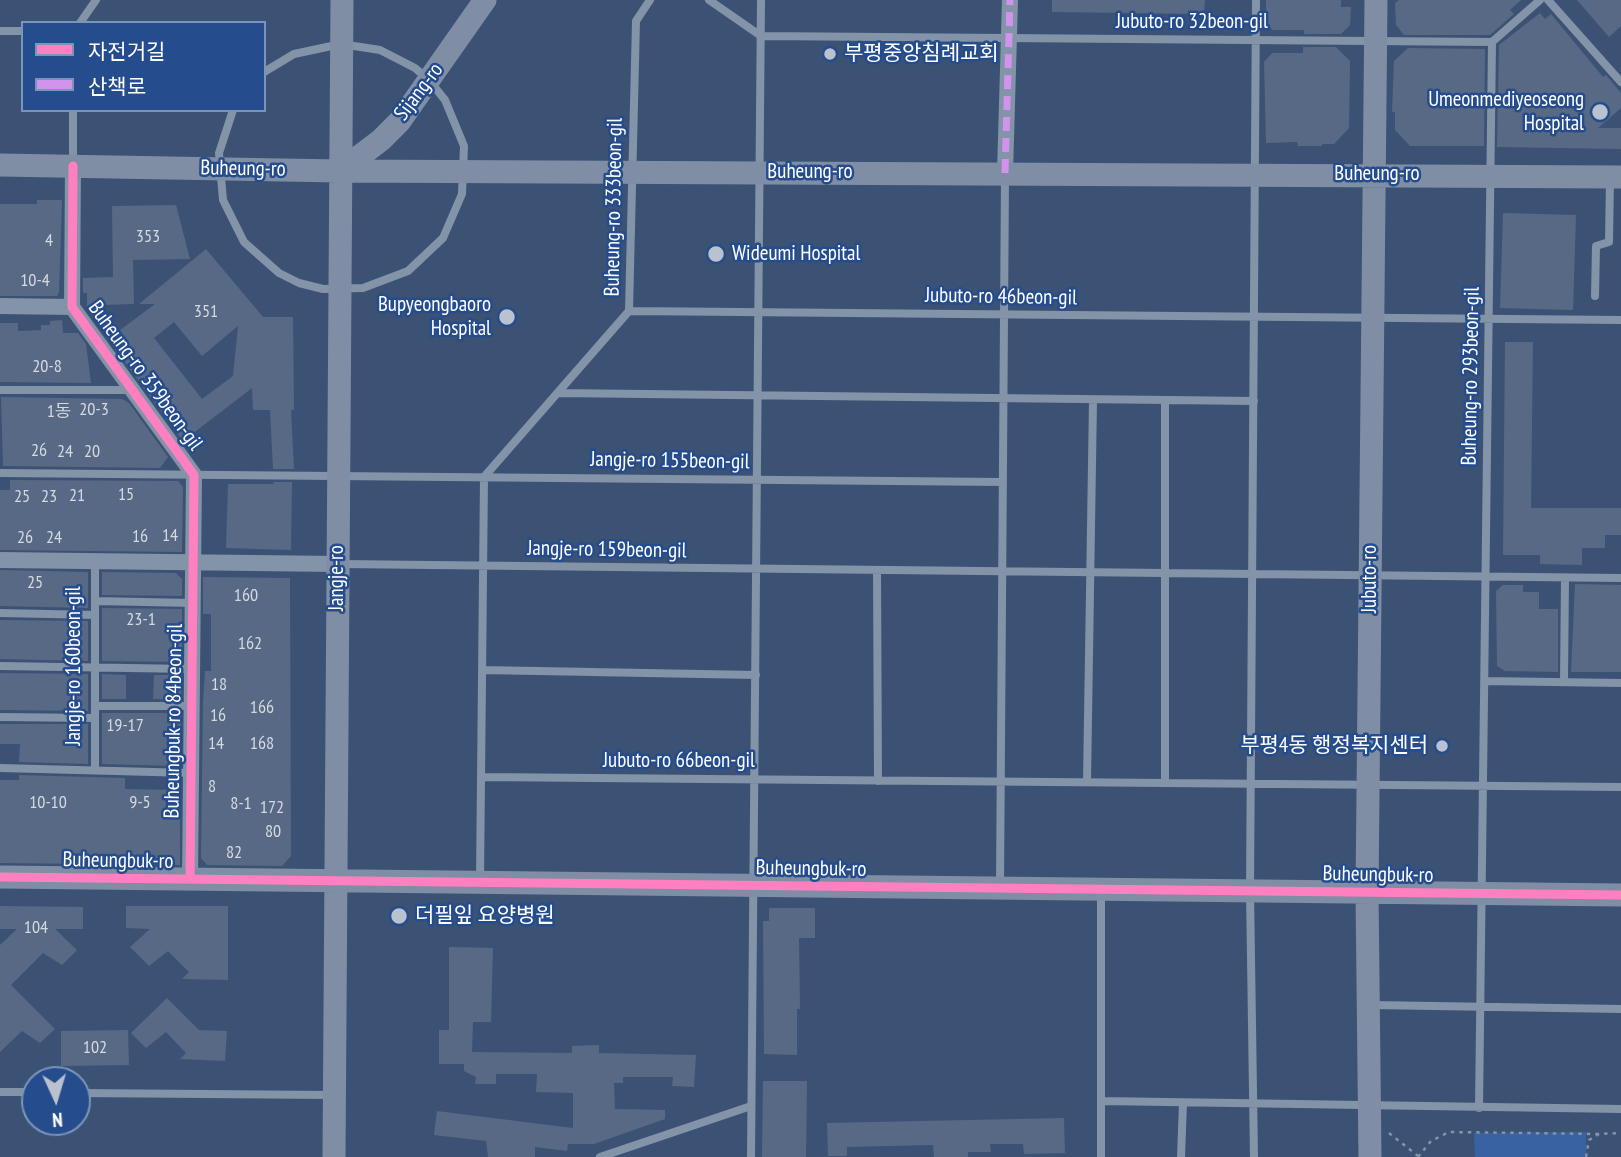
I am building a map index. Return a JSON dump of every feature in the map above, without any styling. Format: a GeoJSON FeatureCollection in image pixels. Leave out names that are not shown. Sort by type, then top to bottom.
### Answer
{"type":"FeatureCollection","features":[{"type":"Feature","properties":{"kind":"main road","name":"Jangje-ro"},"geometry":{"type":"LineString","coordinates":[[334,1157],[342,0]]}},
{"type":"Feature","properties":{"kind":"main road","name":"Sijang-ro"},"geometry":{"type":"LineString","coordinates":[[340,171],[391,130],[485,0]]}},
{"type":"Feature","properties":{"kind":"main road","name":"Jubuto-ro"},"geometry":{"type":"LineString","coordinates":[[1370,1157],[1366,1005],[1376,0]]}},
{"type":"Feature","properties":{"kind":"main road","name":"Buheung-ro"},"geometry":{"type":"LineString","coordinates":[[0,165],[340,171],[1255,173],[1616,177]]}},
{"type":"Feature","properties":{"kind":"main road","name":"Buheungbuk-ro"},"geometry":{"type":"LineString","coordinates":[[0,877],[1621,895]]}},
{"type":"Feature","properties":{"kind":"street"},"geometry":{"type":"LineString","coordinates":[[1006,173],[1010,0]]}},
{"type":"Feature","properties":{"kind":"street","name":"Buheung-ro 359beon-gil"},"geometry":{"type":"LineString","coordinates":[[73,166],[72,307],[194,475],[194,562]]}},
{"type":"Feature","properties":{"kind":"street","name":"Buheung-ro 359beon-gil"},"geometry":{"type":"LineString","coordinates":[[0,306],[72,307]]}},
{"type":"Feature","properties":{"kind":"street","name":"Jangje-ro 160beon-gil"},"geometry":{"type":"LineString","coordinates":[[0,560],[194,562],[218,558],[337,564]]}},
{"type":"Feature","properties":{"kind":"street","name":"Buheungbuk-ro 84beon-gil"},"geometry":{"type":"LineString","coordinates":[[190,879],[194,562]]}},
{"type":"Feature","properties":{"kind":"lane"},"geometry":{"type":"LineString","coordinates":[[81,21],[96,0]]}},
{"type":"Feature","properties":{"kind":"lane","name":"Buheung-ro 333beon-gil"},"geometry":{"type":"LineString","coordinates":[[484,477],[629,311],[636,21],[650,0]]}},
{"type":"Feature","properties":{"kind":"lane"},"geometry":{"type":"LineString","coordinates":[[709,0],[761,36]]}},
{"type":"Feature","properties":{"kind":"lane"},"geometry":{"type":"LineString","coordinates":[[751,1157],[761,0]]}},
{"type":"Feature","properties":{"kind":"lane"},"geometry":{"type":"LineString","coordinates":[[1254,1157],[1250,891],[1255,0]]}},
{"type":"Feature","properties":{"kind":"lane"},"geometry":{"type":"LineString","coordinates":[[1492,42],[1540,0]]}},
{"type":"Feature","properties":{"kind":"lane"},"geometry":{"type":"LineString","coordinates":[[1548,0],[1621,82]]}},
{"type":"Feature","properties":{"kind":"lane"},"geometry":{"type":"LineString","coordinates":[[0,31],[19,31]]}},
{"type":"Feature","properties":{"kind":"lane","name":"Jubuto-ro 32beon-gil"},"geometry":{"type":"LineString","coordinates":[[761,36],[1492,42]]}},
{"type":"Feature","properties":{"kind":"lane","name":"Buheung-ro 293beon-gil"},"geometry":{"type":"LineString","coordinates":[[1479,1108],[1492,42]]}},
{"type":"Feature","properties":{"kind":"lane"},"geometry":{"type":"LineString","coordinates":[[232,112],[222,137],[219,169],[228,215],[254,254],[279,273],[299,283],[339,290],[363,288],[386,282],[427,256],[455,217],[465,171],[464,146],[457,122],[445,100],[429,80],[415,68],[389,54],[341,44],[294,54],[266,71]]}},
{"type":"Feature","properties":{"kind":"lane"},"geometry":{"type":"LineString","coordinates":[[73,112],[73,166]]}},
{"type":"Feature","properties":{"kind":"lane"},"geometry":{"type":"LineString","coordinates":[[1000,888],[1006,173]]}},
{"type":"Feature","properties":{"kind":"lane"},"geometry":{"type":"LineString","coordinates":[[1595,296],[1596,246],[1609,242],[1616,177]]}},
{"type":"Feature","properties":{"kind":"lane","name":"Jubuto-ro 46beon-gil"},"geometry":{"type":"LineString","coordinates":[[629,311],[1621,320]]}},
{"type":"Feature","properties":{"kind":"lane","name":"Buheung-ro 359beon-gil"},"geometry":{"type":"LineString","coordinates":[[0,390],[132,390]]}},
{"type":"Feature","properties":{"kind":"lane"},"geometry":{"type":"LineString","coordinates":[[558,393],[1254,401]]}},
{"type":"Feature","properties":{"kind":"lane"},"geometry":{"type":"LineString","coordinates":[[1087,782],[1093,400]]}},
{"type":"Feature","properties":{"kind":"lane"},"geometry":{"type":"LineString","coordinates":[[1165,400],[1165,783]]}},
{"type":"Feature","properties":{"kind":"lane","name":"Jangje-ro 155beon-gil"},"geometry":{"type":"LineString","coordinates":[[0,473],[1003,482]]}},
{"type":"Feature","properties":{"kind":"lane"},"geometry":{"type":"LineString","coordinates":[[480,882],[484,477]]}},
{"type":"Feature","properties":{"kind":"lane","name":"Jangje-ro 160beon-gil"},"geometry":{"type":"LineString","coordinates":[[95,561],[95,770]]}},
{"type":"Feature","properties":{"kind":"lane","name":"Jangje-ro 159beon-gil"},"geometry":{"type":"LineString","coordinates":[[337,564],[1621,578]]}},
{"type":"Feature","properties":{"kind":"lane"},"geometry":{"type":"LineString","coordinates":[[877,570],[878,780]]}},
{"type":"Feature","properties":{"kind":"lane"},"geometry":{"type":"LineString","coordinates":[[1564,682],[1565,578]]}},
{"type":"Feature","properties":{"kind":"lane"},"geometry":{"type":"LineString","coordinates":[[95,601],[193,603]]}},
{"type":"Feature","properties":{"kind":"lane"},"geometry":{"type":"LineString","coordinates":[[0,613],[95,615]]}},
{"type":"Feature","properties":{"kind":"lane","name":"Buheungbuk-ro 84beon-gil"},"geometry":{"type":"LineString","coordinates":[[0,666],[192,669]]}},
{"type":"Feature","properties":{"kind":"lane"},"geometry":{"type":"LineString","coordinates":[[482,670],[756,675]]}},
{"type":"Feature","properties":{"kind":"lane"},"geometry":{"type":"LineString","coordinates":[[1485,681],[1621,683]]}},
{"type":"Feature","properties":{"kind":"lane"},"geometry":{"type":"LineString","coordinates":[[95,706],[192,706]]}},
{"type":"Feature","properties":{"kind":"lane"},"geometry":{"type":"LineString","coordinates":[[0,717],[95,718]]}},
{"type":"Feature","properties":{"kind":"lane","name":"Buheungbuk-ro 84beon-gil"},"geometry":{"type":"LineString","coordinates":[[0,768],[191,773]]}},
{"type":"Feature","properties":{"kind":"lane","name":"Jubuto-ro 66beon-gil"},"geometry":{"type":"LineString","coordinates":[[481,777],[1621,787]]}},
{"type":"Feature","properties":{"kind":"lane"},"geometry":{"type":"LineString","coordinates":[[1101,889],[1101,1157]]}},
{"type":"Feature","properties":{"kind":"lane"},"geometry":{"type":"LineString","coordinates":[[1366,1005],[1621,1009]]}},
{"type":"Feature","properties":{"kind":"lane"},"geometry":{"type":"LineString","coordinates":[[0,1092],[21,1092]]}},
{"type":"Feature","properties":{"kind":"lane"},"geometry":{"type":"LineString","coordinates":[[91,1093],[334,1095]]}},
{"type":"Feature","properties":{"kind":"lane"},"geometry":{"type":"LineString","coordinates":[[1102,1101],[1621,1110]]}},
{"type":"Feature","properties":{"kind":"lane"},"geometry":{"type":"LineString","coordinates":[[1181,1157],[1183,1103]]}},
{"type":"Feature","properties":{"kind":"lane"},"geometry":{"type":"LineString","coordinates":[[600,1157],[751,1106]]}},
{"type":"Feature","properties":{"kind":"path"},"geometry":{"type":"LineString","coordinates":[[1380,1127],[1418,1157],[1431,1141],[1449,1132],[1621,1133]]}},
{"type":"Feature","properties":{"kind":"path"},"geometry":{"type":"LineString","coordinates":[[1586,1157],[1588,1140],[1599,1134]]}},
{"type":"Feature","properties":{"kind":"shaded area"},"geometry":{"type":"Polygon","coordinates":[[[1586,1132],[1586,1157],[1475,1157],[1474,1133],[1586,1132]]]}},
{"type":"Feature","properties":{"kind":"building"},"geometry":{"type":"Polygon","coordinates":[[[1052,0],[1205,0],[1204,14],[1052,12],[1052,0]]]}},
{"type":"Feature","properties":{"kind":"building"},"geometry":{"type":"Polygon","coordinates":[[[1266,0],[1341,0],[1341,7],[1351,7],[1350,25],[1341,34],[1304,34],[1304,30],[1273,30],[1266,24],[1266,0]]]}},
{"type":"Feature","properties":{"kind":"building"},"geometry":{"type":"Polygon","coordinates":[[[1399,0],[1521,0],[1510,10],[1514,14],[1490,35],[1404,35],[1396,25],[1395,3],[1399,0]]]}},
{"type":"Feature","properties":{"kind":"building"},"geometry":{"type":"Polygon","coordinates":[[[1577,0],[1621,0],[1621,26],[1609,37],[1577,0]]]}},
{"type":"Feature","properties":{"kind":"building"},"geometry":{"type":"Polygon","coordinates":[[[1540,13],[1545,19],[1551,14],[1603,77],[1606,75],[1621,93],[1621,108],[1598,128],[1621,128],[1621,149],[1497,147],[1499,45],[1540,13]]]}},
{"type":"Feature","properties":{"kind":"building"},"geometry":{"type":"Polygon","coordinates":[[[1303,47],[1336,47],[1350,61],[1349,128],[1334,144],[1298,146],[1297,142],[1266,143],[1264,62],[1272,53],[1303,53],[1303,47]]]}},
{"type":"Feature","properties":{"kind":"building"},"geometry":{"type":"Polygon","coordinates":[[[1408,48],[1485,49],[1484,146],[1410,146],[1395,130],[1395,112],[1392,112],[1394,61],[1408,48]]]}},
{"type":"Feature","properties":{"kind":"building"},"geometry":{"type":"Polygon","coordinates":[[[37,200],[62,200],[59,292],[57,296],[0,296],[0,204],[37,204],[37,200]]]}},
{"type":"Feature","properties":{"kind":"building"},"geometry":{"type":"Polygon","coordinates":[[[176,205],[190,259],[133,260],[134,304],[103,305],[103,317],[93,318],[90,307],[87,307],[87,293],[83,293],[83,278],[113,277],[112,206],[176,205]]]}},
{"type":"Feature","properties":{"kind":"building"},"geometry":{"type":"Polygon","coordinates":[[[1503,213],[1576,215],[1573,310],[1500,308],[1503,213]]]}},
{"type":"Feature","properties":{"kind":"building"},"geometry":{"type":"Polygon","coordinates":[[[206,249],[263,317],[293,317],[294,410],[291,410],[294,469],[273,469],[270,410],[253,410],[252,388],[183,441],[108,339],[155,304],[139,304],[206,249]],[[174,322],[154,338],[202,399],[233,376],[238,326],[202,356],[174,322]]]}},
{"type":"Feature","properties":{"kind":"building"},"geometry":{"type":"Polygon","coordinates":[[[62,320],[63,333],[78,333],[86,344],[91,383],[0,382],[0,323],[18,323],[18,331],[41,330],[41,325],[62,320]]]}},
{"type":"Feature","properties":{"kind":"building"},"geometry":{"type":"Polygon","coordinates":[[[1505,342],[1533,342],[1531,508],[1621,508],[1621,535],[1605,535],[1605,548],[1582,548],[1582,565],[1540,564],[1540,555],[1503,555],[1505,342]]]}},
{"type":"Feature","properties":{"kind":"building"},"geometry":{"type":"Polygon","coordinates":[[[1,397],[122,399],[129,403],[168,457],[160,468],[3,466],[1,397]]]}},
{"type":"Feature","properties":{"kind":"building"},"geometry":{"type":"Polygon","coordinates":[[[10,480],[178,481],[183,487],[182,552],[0,550],[0,490],[10,490],[10,480]]]}},
{"type":"Feature","properties":{"kind":"building"},"geometry":{"type":"Polygon","coordinates":[[[273,482],[292,482],[291,550],[226,548],[228,484],[274,484],[273,482]]]}},
{"type":"Feature","properties":{"kind":"building"},"geometry":{"type":"Polygon","coordinates":[[[0,570],[88,572],[88,608],[0,606],[0,570]]]}},
{"type":"Feature","properties":{"kind":"building"},"geometry":{"type":"Polygon","coordinates":[[[102,572],[176,573],[182,579],[182,596],[102,595],[102,572]]]}},
{"type":"Feature","properties":{"kind":"building"},"geometry":{"type":"Polygon","coordinates":[[[203,577],[290,578],[291,856],[282,866],[207,865],[201,858],[203,702],[205,671],[211,671],[211,614],[203,614],[203,577]]]}},
{"type":"Feature","properties":{"kind":"building"},"geometry":{"type":"Polygon","coordinates":[[[1575,584],[1621,585],[1621,672],[1571,672],[1575,584]]]}},
{"type":"Feature","properties":{"kind":"building"},"geometry":{"type":"Polygon","coordinates":[[[1503,585],[1523,585],[1523,592],[1539,592],[1539,609],[1558,609],[1558,672],[1505,671],[1497,666],[1496,591],[1503,585]]]}},
{"type":"Feature","properties":{"kind":"building"},"geometry":{"type":"Polygon","coordinates":[[[102,608],[182,609],[182,662],[102,661],[102,608]]]}},
{"type":"Feature","properties":{"kind":"building"},"geometry":{"type":"Polygon","coordinates":[[[0,620],[88,621],[88,661],[0,659],[0,620]]]}},
{"type":"Feature","properties":{"kind":"building"},"geometry":{"type":"Polygon","coordinates":[[[0,673],[88,674],[88,711],[0,710],[0,673]]]}},
{"type":"Feature","properties":{"kind":"building"},"geometry":{"type":"Polygon","coordinates":[[[102,674],[126,675],[126,699],[102,699],[102,674]]]}},
{"type":"Feature","properties":{"kind":"building"},"geometry":{"type":"Polygon","coordinates":[[[154,675],[182,675],[181,699],[153,699],[154,675]]]}},
{"type":"Feature","properties":{"kind":"building"},"geometry":{"type":"Polygon","coordinates":[[[102,713],[181,713],[181,762],[175,766],[102,764],[102,713]]]}},
{"type":"Feature","properties":{"kind":"building"},"geometry":{"type":"Polygon","coordinates":[[[0,724],[88,724],[88,764],[19,762],[20,744],[0,744],[0,724]]]}},
{"type":"Feature","properties":{"kind":"building"},"geometry":{"type":"Polygon","coordinates":[[[19,775],[125,778],[125,789],[174,790],[180,797],[180,865],[0,863],[0,780],[19,780],[19,775]]]}},
{"type":"Feature","properties":{"kind":"building"},"geometry":{"type":"Polygon","coordinates":[[[0,906],[83,907],[83,929],[55,929],[77,950],[62,965],[43,953],[11,985],[55,1029],[40,1043],[22,1031],[0,1052],[0,945],[17,929],[0,929],[0,906]]]}},
{"type":"Feature","properties":{"kind":"building"},"geometry":{"type":"Polygon","coordinates":[[[126,906],[228,906],[228,980],[182,979],[189,972],[168,951],[149,966],[130,947],[150,929],[126,928],[126,906]]]}},
{"type":"Feature","properties":{"kind":"building"},"geometry":{"type":"Polygon","coordinates":[[[769,908],[815,908],[815,938],[799,938],[800,1009],[797,1009],[797,1055],[764,1054],[763,921],[769,921],[769,908]]]}},
{"type":"Feature","properties":{"kind":"building"},"geometry":{"type":"Polygon","coordinates":[[[449,947],[493,948],[491,1022],[473,1022],[472,1052],[572,1053],[572,1046],[599,1045],[599,1053],[696,1055],[694,1087],[672,1086],[673,1077],[623,1077],[623,1083],[614,1083],[615,1109],[665,1110],[665,1119],[594,1144],[568,1144],[567,1151],[535,1147],[535,1157],[488,1157],[486,1141],[434,1135],[437,1111],[573,1128],[573,1093],[536,1092],[537,1074],[496,1074],[496,1084],[475,1084],[476,1077],[464,1071],[464,1064],[439,1064],[439,1030],[449,1030],[449,947]]]}},
{"type":"Feature","properties":{"kind":"building"},"geometry":{"type":"Polygon","coordinates":[[[167,998],[199,1030],[227,1031],[225,1061],[180,1059],[186,1053],[166,1032],[146,1048],[131,1033],[167,998]]]}},
{"type":"Feature","properties":{"kind":"building"},"geometry":{"type":"Polygon","coordinates":[[[128,1030],[129,1065],[61,1066],[61,1031],[128,1030]]]}},
{"type":"Feature","properties":{"kind":"building"},"geometry":{"type":"Polygon","coordinates":[[[763,1081],[807,1081],[806,1157],[762,1157],[763,1081]]]}},
{"type":"Feature","properties":{"kind":"building"},"geometry":{"type":"Polygon","coordinates":[[[1064,1118],[1065,1153],[1024,1154],[1023,1144],[990,1144],[991,1152],[968,1152],[968,1157],[934,1157],[933,1145],[847,1147],[847,1156],[828,1156],[827,1123],[1064,1118]]]}},
{"type":"Feature","properties":{"kind":"marked path"},"geometry":{"type":"LineString","coordinates":[[1005,173],[1010,0]]}},
{"type":"Feature","properties":{"kind":"cycle path"},"geometry":{"type":"LineString","coordinates":[[73,166],[72,307],[194,475],[190,879]]}},
{"type":"Feature","properties":{"kind":"cycle path"},"geometry":{"type":"LineString","coordinates":[[0,877],[1621,895]]}},
{"type":"Feature","properties":{"kind":"place","name":"부평중앙침례교회"},"geometry":{"type":"Point","coordinates":[830,54]}},
{"type":"Feature","properties":{"kind":"place","name":"Umeonmediyeoseong Hospital"},"geometry":{"type":"Point","coordinates":[1600,112]}},
{"type":"Feature","properties":{"kind":"place","name":"Wideumi Hospital"},"geometry":{"type":"Point","coordinates":[716,254]}},
{"type":"Feature","properties":{"kind":"place","name":"Bupyeongbaoro Hospital"},"geometry":{"type":"Point","coordinates":[507,317]}},
{"type":"Feature","properties":{"kind":"place","name":"부평4동 행정복지센터"},"geometry":{"type":"Point","coordinates":[1442,746]}},
{"type":"Feature","properties":{"kind":"place","name":"더필잎 요양병원"},"geometry":{"type":"Point","coordinates":[399,916]}}]}
